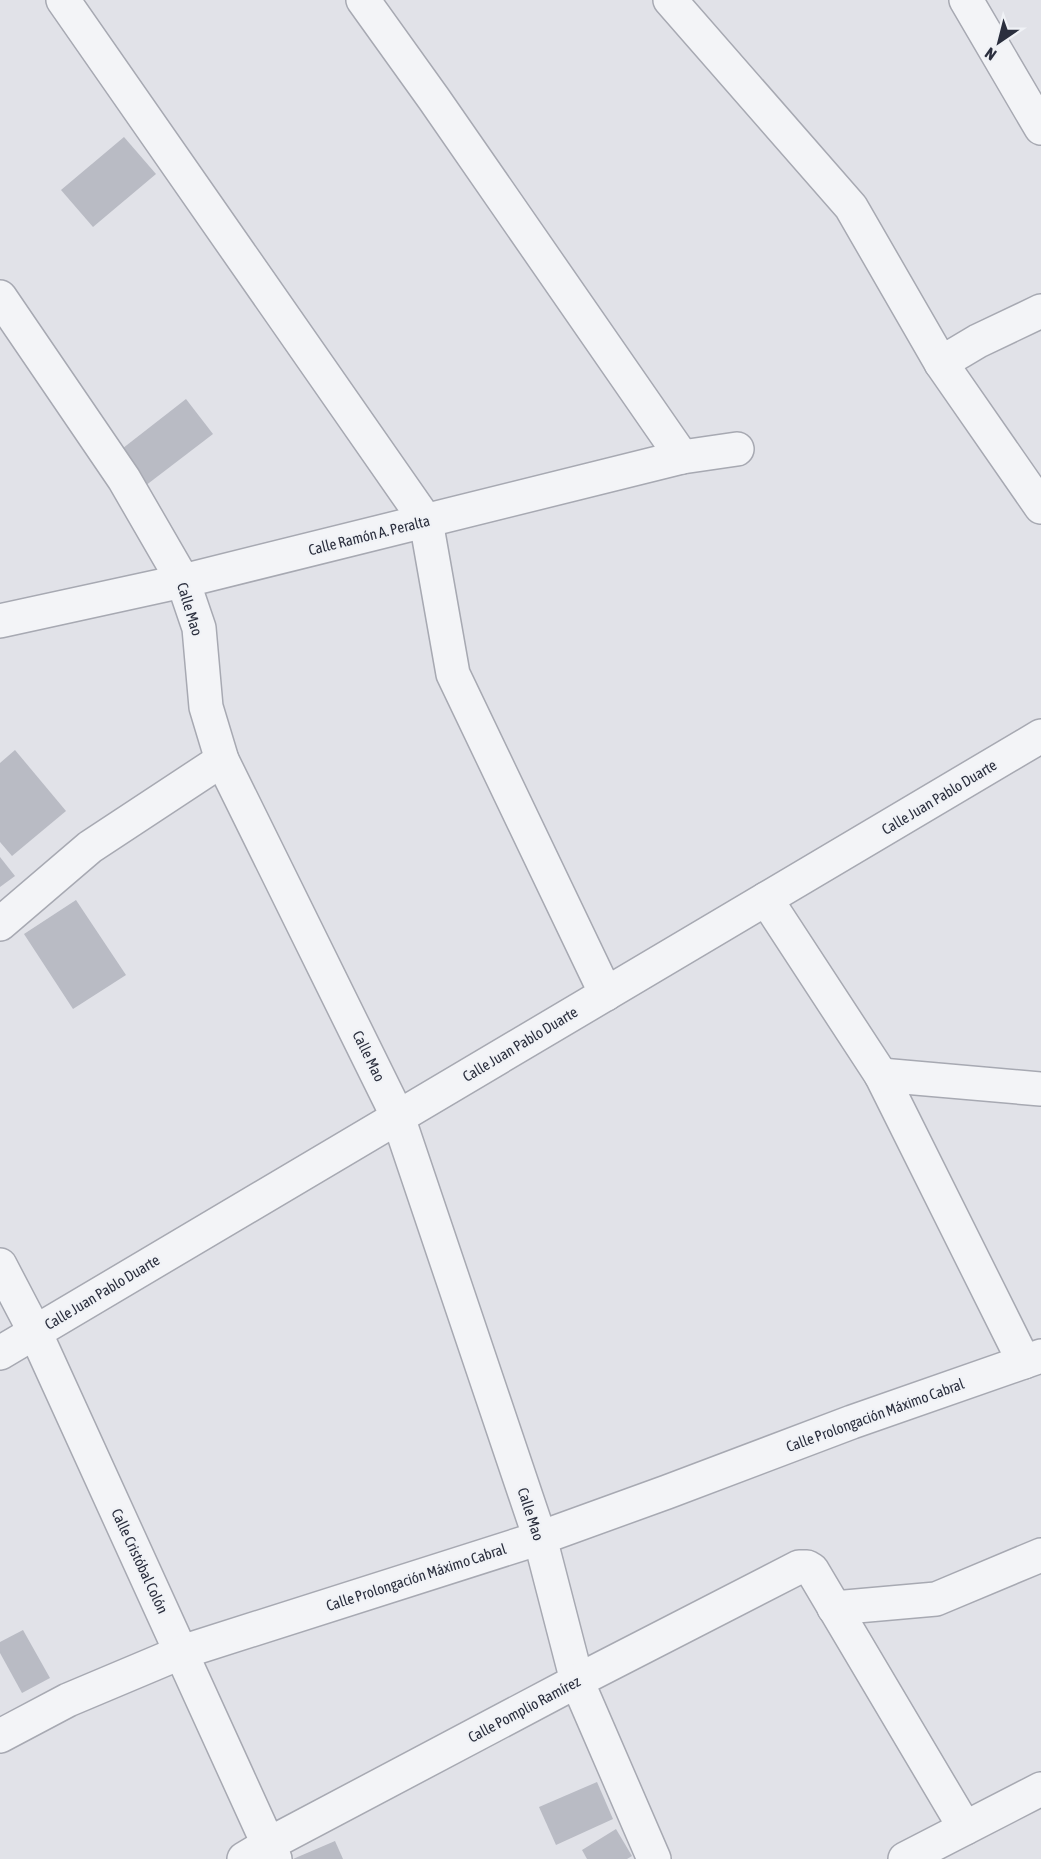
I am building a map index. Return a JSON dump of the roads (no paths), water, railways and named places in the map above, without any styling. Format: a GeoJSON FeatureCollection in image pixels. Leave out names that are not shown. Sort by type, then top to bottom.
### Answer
{"type":"FeatureCollection","features":[{"type":"Feature","properties":{"kind":"street"},"geometry":{"type":"LineString","coordinates":[[63,0],[426,521],[453,674],[606,994]]}},
{"type":"Feature","properties":{"kind":"street"},"geometry":{"type":"LineString","coordinates":[[363,0],[682,457]]}},
{"type":"Feature","properties":{"kind":"street"},"geometry":{"type":"LineString","coordinates":[[670,0],[851,207],[941,363],[1041,507]]}},
{"type":"Feature","properties":{"kind":"street"},"geometry":{"type":"LineString","coordinates":[[966,0],[1041,128]]}},
{"type":"Feature","properties":{"kind":"street","name":"Calle Mao"},"geometry":{"type":"LineString","coordinates":[[0,297],[124,479],[183,581],[199,628],[206,707],[222,760],[398,1117],[540,1538],[578,1681],[654,1859]]}},
{"type":"Feature","properties":{"kind":"street"},"geometry":{"type":"LineString","coordinates":[[941,363],[978,341],[1041,311]]}},
{"type":"Feature","properties":{"kind":"street","name":"Calle Ramón A. Peralta"},"geometry":{"type":"LineString","coordinates":[[0,621],[183,581],[682,457],[737,449]]}},
{"type":"Feature","properties":{"kind":"street","name":"Calle Juan Pablo Duarte"},"geometry":{"type":"LineString","coordinates":[[0,1353],[1041,736]]}},
{"type":"Feature","properties":{"kind":"street"},"geometry":{"type":"LineString","coordinates":[[0,924],[90,847],[222,760]]}},
{"type":"Feature","properties":{"kind":"street"},"geometry":{"type":"LineString","coordinates":[[766,899],[880,1075],[1032,1359]]}},
{"type":"Feature","properties":{"kind":"street"},"geometry":{"type":"LineString","coordinates":[[880,1075],[1041,1089]]}},
{"type":"Feature","properties":{"kind":"street","name":"Calle Cristóbal Colón"},"geometry":{"type":"LineString","coordinates":[[0,1265],[35,1332],[182,1652],[263,1854]]}},
{"type":"Feature","properties":{"kind":"street","name":"Calle Prolongación Máximo Cabral"},"geometry":{"type":"LineString","coordinates":[[0,1736],[68,1700],[182,1652],[540,1538],[852,1422],[1032,1359]]}},
{"type":"Feature","properties":{"kind":"street"},"geometry":{"type":"LineString","coordinates":[[965,1828],[834,1608],[936,1599],[1041,1555]]}},
{"type":"Feature","properties":{"kind":"street","name":"Calle Pomplio Ramírez"},"geometry":{"type":"LineString","coordinates":[[263,1854],[578,1681],[799,1567],[812,1570],[834,1608]]}},
{"type":"Feature","properties":{"kind":"street"},"geometry":{"type":"LineString","coordinates":[[905,1859],[1041,1789]]}}]}
